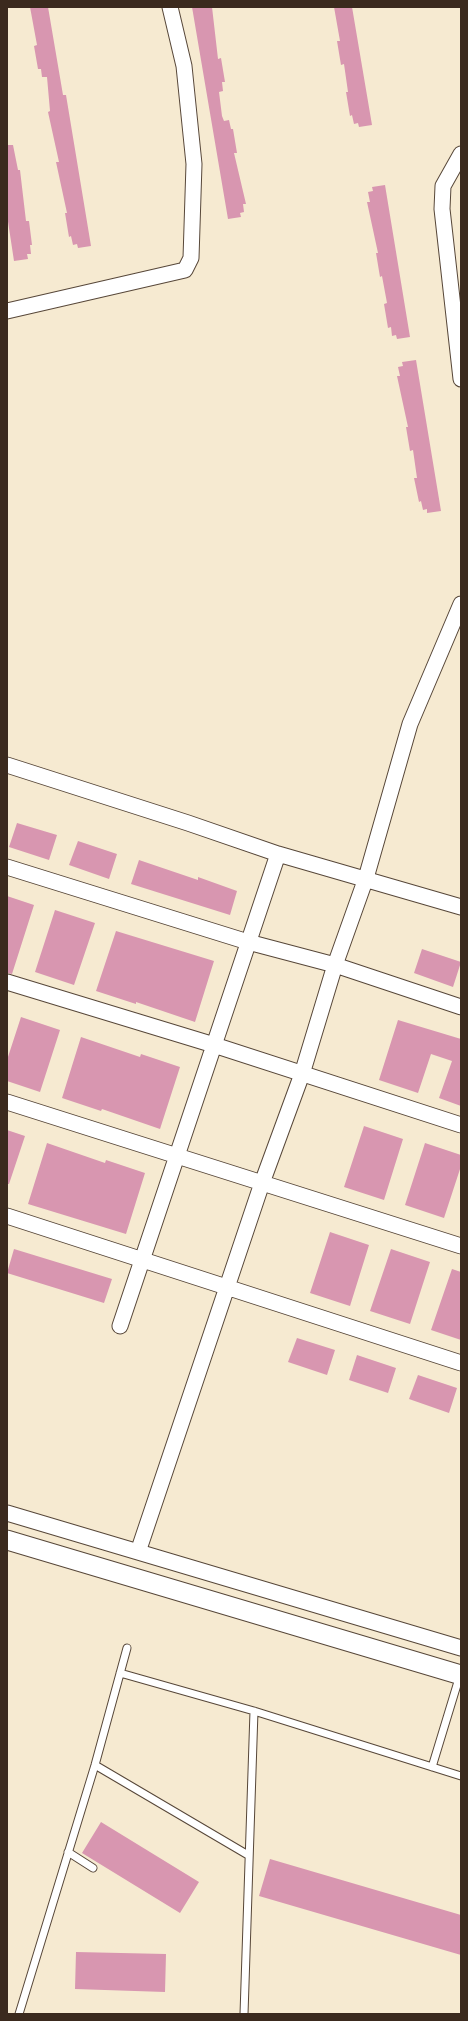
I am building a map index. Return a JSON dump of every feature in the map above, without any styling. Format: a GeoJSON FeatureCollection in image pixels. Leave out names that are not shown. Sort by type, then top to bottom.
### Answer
{"type":"FeatureCollection","features":[{"type":"Feature","properties":{"kind":"street"},"geometry":{"type":"LineString","coordinates":[[7,311],[185,270],[191,258],[194,164],[184,66],[170,7]]}},
{"type":"Feature","properties":{"kind":"street"},"geometry":{"type":"LineString","coordinates":[[461,154],[442,186],[442,209],[455,266],[461,379]]}},
{"type":"Feature","properties":{"kind":"street"},"geometry":{"type":"LineString","coordinates":[[138,1552],[262,1183],[302,1074],[335,965],[366,878],[410,724],[461,604]]}},
{"type":"Feature","properties":{"kind":"street"},"geometry":{"type":"LineString","coordinates":[[7,766],[188,823],[278,854],[366,878],[461,907]]}},
{"type":"Feature","properties":{"kind":"street"},"geometry":{"type":"LineString","coordinates":[[120,1326],[278,854]]}},
{"type":"Feature","properties":{"kind":"street"},"geometry":{"type":"LineString","coordinates":[[7,867],[248,942],[335,965],[461,1007]]}},
{"type":"Feature","properties":{"kind":"street"},"geometry":{"type":"LineString","coordinates":[[7,982],[214,1045],[461,1125]]}},
{"type":"Feature","properties":{"kind":"street"},"geometry":{"type":"LineString","coordinates":[[7,1102],[461,1246]]}},
{"type":"Feature","properties":{"kind":"street"},"geometry":{"type":"LineString","coordinates":[[7,1216],[461,1363]]}},
{"type":"Feature","properties":{"kind":"street"},"geometry":{"type":"LineString","coordinates":[[7,1514],[461,1648]]}},
{"type":"Feature","properties":{"kind":"street"},"geometry":{"type":"LineString","coordinates":[[7,1540],[460,1675]]}},
{"type":"Feature","properties":{"kind":"lane"},"geometry":{"type":"LineString","coordinates":[[19,2014],[95,1765],[127,1648]]}},
{"type":"Feature","properties":{"kind":"lane"},"geometry":{"type":"LineString","coordinates":[[120,1673],[254,1711],[461,1776]]}},
{"type":"Feature","properties":{"kind":"lane"},"geometry":{"type":"LineString","coordinates":[[432,1767],[460,1675]]}},
{"type":"Feature","properties":{"kind":"lane"},"geometry":{"type":"LineString","coordinates":[[244,2014],[248,1855],[254,1711]]}},
{"type":"Feature","properties":{"kind":"lane"},"geometry":{"type":"LineString","coordinates":[[95,1765],[248,1855]]}},
{"type":"Feature","properties":{"kind":"lane"},"geometry":{"type":"LineString","coordinates":[[68,1852],[93,1868]]}},
{"type":"Feature","properties":{"kind":"building"},"geometry":{"type":"Polygon","coordinates":[[[30,7],[48,7],[63,95],[66,95],[91,246],[78,248],[77,244],[73,245],[71,236],[69,237],[65,213],[67,213],[56,162],[59,162],[48,112],[50,111],[47,77],[42,77],[41,69],[38,69],[34,46],[37,45],[30,7]]]}},
{"type":"Feature","properties":{"kind":"building"},"geometry":{"type":"Polygon","coordinates":[[[192,7],[212,7],[218,59],[221,58],[225,82],[222,82],[223,91],[219,92],[222,116],[224,121],[229,120],[231,129],[233,129],[237,153],[234,153],[246,204],[243,204],[244,212],[240,213],[241,217],[228,219],[192,7]]]}},
{"type":"Feature","properties":{"kind":"building"},"geometry":{"type":"Polygon","coordinates":[[[334,7],[352,7],[372,125],[359,127],[358,123],[354,124],[352,115],[350,116],[346,92],[348,92],[344,64],[341,65],[337,41],[340,41],[334,7]]]}},
{"type":"Feature","properties":{"kind":"building"},"geometry":{"type":"Polygon","coordinates":[[[7,145],[13,145],[18,170],[20,170],[26,221],[29,221],[32,245],[30,245],[31,254],[27,254],[28,259],[14,261],[7,215],[7,145]]]}},
{"type":"Feature","properties":{"kind":"building"},"geometry":{"type":"Polygon","coordinates":[[[385,185],[410,337],[397,339],[396,335],[392,336],[391,327],[388,328],[384,304],[387,303],[382,276],[380,277],[376,253],[378,253],[367,202],[370,202],[368,192],[373,191],[372,187],[385,185]]]}},
{"type":"Feature","properties":{"kind":"building"},"geometry":{"type":"Polygon","coordinates":[[[416,360],[441,511],[427,513],[427,509],[423,510],[421,501],[419,502],[414,478],[417,478],[413,450],[410,451],[406,427],[408,427],[397,376],[400,376],[398,367],[403,366],[402,362],[416,360]]]}},
{"type":"Feature","properties":{"kind":"building"},"geometry":{"type":"Polygon","coordinates":[[[17,823],[57,835],[49,860],[9,847],[17,823]]]}},
{"type":"Feature","properties":{"kind":"building"},"geometry":{"type":"Polygon","coordinates":[[[78,841],[117,854],[109,879],[69,865],[78,841]]]}},
{"type":"Feature","properties":{"kind":"building"},"geometry":{"type":"Polygon","coordinates":[[[139,860],[198,880],[198,877],[237,891],[230,915],[131,884],[139,860]]]}},
{"type":"Feature","properties":{"kind":"building"},"geometry":{"type":"Polygon","coordinates":[[[7,896],[34,905],[12,974],[7,973],[7,896]]]}},
{"type":"Feature","properties":{"kind":"building"},"geometry":{"type":"Polygon","coordinates":[[[55,910],[95,923],[74,985],[35,972],[55,910]]]}},
{"type":"Feature","properties":{"kind":"building"},"geometry":{"type":"Polygon","coordinates":[[[116,931],[214,961],[195,1022],[136,1002],[136,1004],[96,991],[116,931]]]}},
{"type":"Feature","properties":{"kind":"building"},"geometry":{"type":"Polygon","coordinates":[[[422,949],[461,962],[453,987],[414,973],[422,949]]]}},
{"type":"Feature","properties":{"kind":"building"},"geometry":{"type":"Polygon","coordinates":[[[21,1017],[60,1030],[40,1092],[7,1081],[7,1060],[21,1017]]]}},
{"type":"Feature","properties":{"kind":"building"},"geometry":{"type":"Polygon","coordinates":[[[398,1020],[461,1039],[461,1106],[439,1098],[452,1061],[431,1054],[418,1093],[379,1080],[398,1020]]]}},
{"type":"Feature","properties":{"kind":"building"},"geometry":{"type":"Polygon","coordinates":[[[81,1037],[140,1057],[141,1054],[180,1067],[160,1129],[102,1109],[101,1111],[62,1098],[81,1037]]]}},
{"type":"Feature","properties":{"kind":"building"},"geometry":{"type":"Polygon","coordinates":[[[364,1126],[403,1139],[384,1200],[344,1187],[364,1126]]]}},
{"type":"Feature","properties":{"kind":"building"},"geometry":{"type":"Polygon","coordinates":[[[7,1130],[25,1136],[9,1184],[7,1184],[7,1130]]]}},
{"type":"Feature","properties":{"kind":"building"},"geometry":{"type":"Polygon","coordinates":[[[47,1143],[105,1163],[106,1160],[145,1173],[126,1234],[28,1204],[47,1143]]]}},
{"type":"Feature","properties":{"kind":"building"},"geometry":{"type":"Polygon","coordinates":[[[425,1143],[461,1155],[461,1166],[444,1218],[405,1205],[425,1143]]]}},
{"type":"Feature","properties":{"kind":"building"},"geometry":{"type":"Polygon","coordinates":[[[330,1232],[369,1245],[350,1306],[310,1293],[330,1232]]]}},
{"type":"Feature","properties":{"kind":"building"},"geometry":{"type":"Polygon","coordinates":[[[14,1249],[112,1279],[104,1303],[7,1273],[14,1249]]]}},
{"type":"Feature","properties":{"kind":"building"},"geometry":{"type":"Polygon","coordinates":[[[391,1249],[430,1262],[410,1324],[370,1311],[391,1249]]]}},
{"type":"Feature","properties":{"kind":"building"},"geometry":{"type":"Polygon","coordinates":[[[452,1269],[461,1272],[461,1340],[431,1330],[452,1269]]]}},
{"type":"Feature","properties":{"kind":"building"},"geometry":{"type":"Polygon","coordinates":[[[297,1338],[335,1350],[327,1375],[288,1362],[297,1338]]]}},
{"type":"Feature","properties":{"kind":"building"},"geometry":{"type":"Polygon","coordinates":[[[357,1355],[396,1368],[388,1393],[349,1380],[357,1355]]]}},
{"type":"Feature","properties":{"kind":"building"},"geometry":{"type":"Polygon","coordinates":[[[418,1375],[457,1388],[449,1413],[409,1399],[418,1375]]]}},
{"type":"Feature","properties":{"kind":"building"},"geometry":{"type":"Polygon","coordinates":[[[101,1822],[199,1882],[180,1913],[82,1853],[101,1822]]]}},
{"type":"Feature","properties":{"kind":"building"},"geometry":{"type":"Polygon","coordinates":[[[270,1859],[461,1915],[461,1955],[259,1896],[270,1859]]]}},
{"type":"Feature","properties":{"kind":"building"},"geometry":{"type":"Polygon","coordinates":[[[76,1952],[166,1954],[165,1992],[75,1989],[76,1952]]]}}]}
